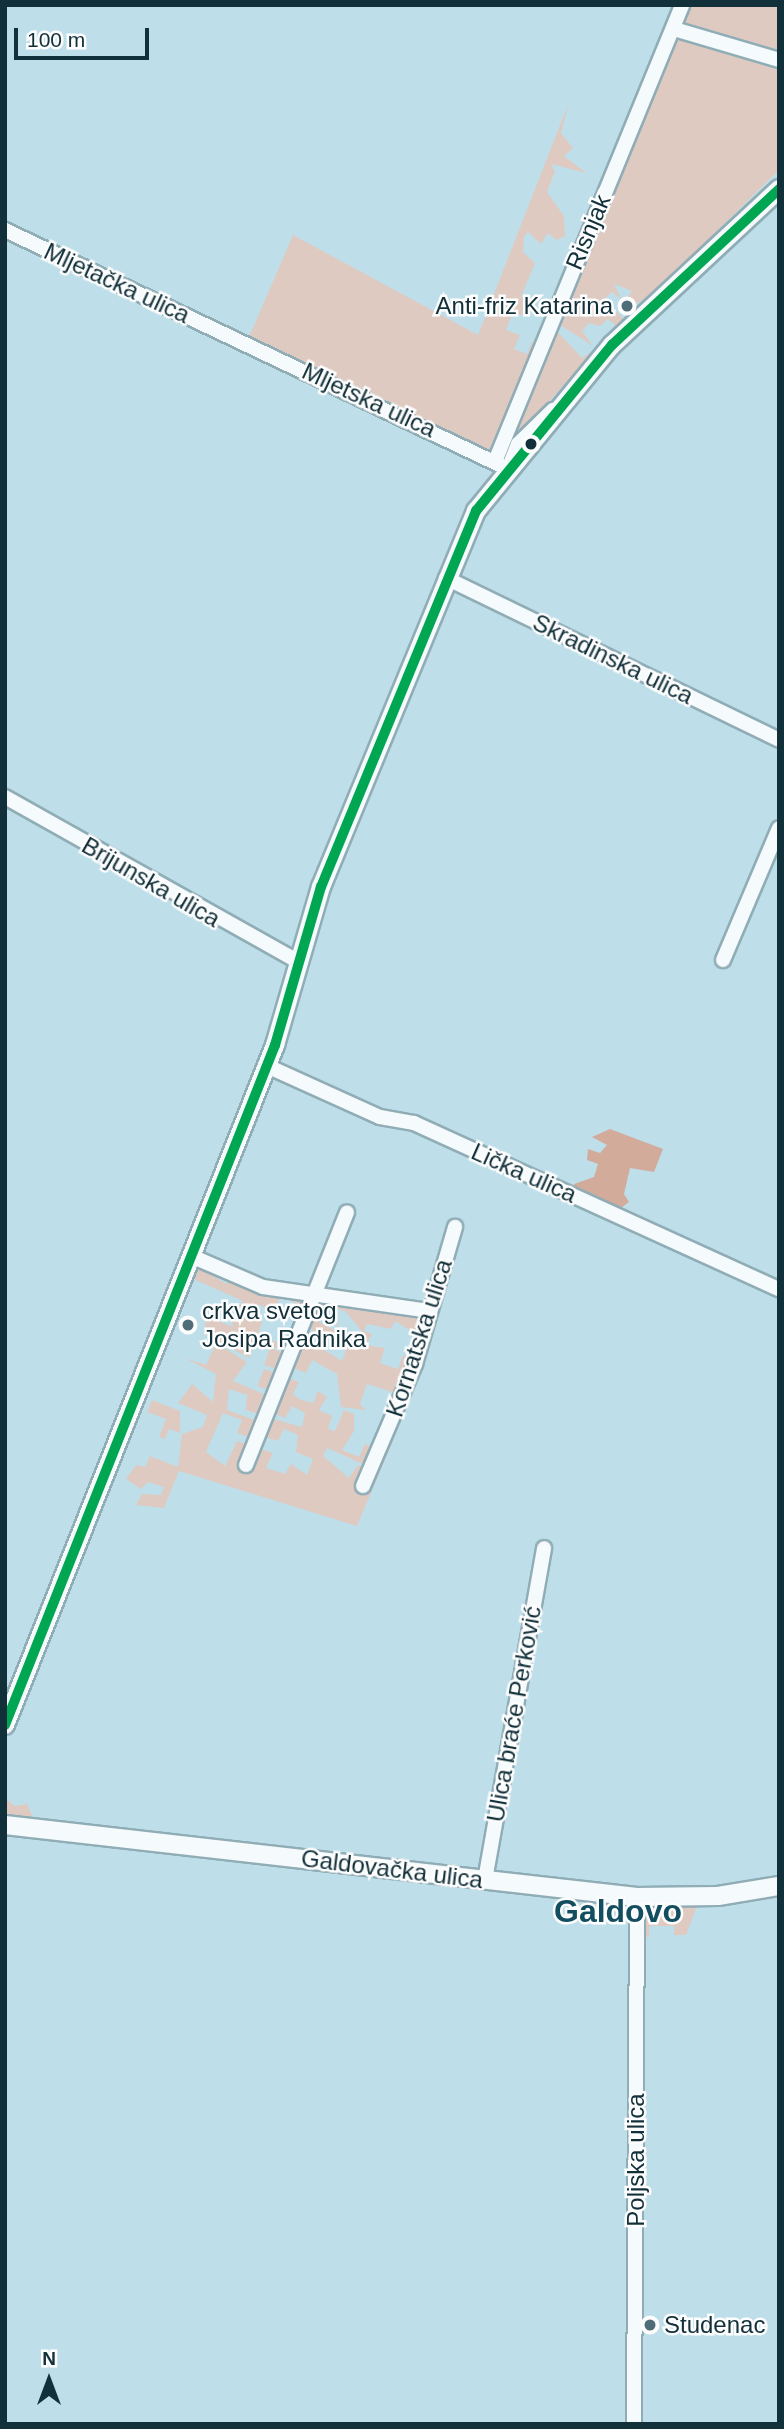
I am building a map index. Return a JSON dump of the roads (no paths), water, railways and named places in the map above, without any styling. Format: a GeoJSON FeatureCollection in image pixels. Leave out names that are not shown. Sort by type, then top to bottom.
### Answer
{"type":"FeatureCollection","features":[{"type":"Feature","properties":{"kind":"main road"},"geometry":{"type":"LineString","coordinates":[[5,1725],[267,1066],[321,887],[446,578],[476,511],[504,464],[612,345],[779,189]]}},
{"type":"Feature","properties":{"kind":"main road","name":"Galdovačka ulica"},"geometry":{"type":"LineString","coordinates":[[5,1825],[637,1897],[718,1896],[779,1886]]}},
{"type":"Feature","properties":{"kind":"street","name":"Risnjak"},"geometry":{"type":"LineString","coordinates":[[504,464],[682,5]]}},
{"type":"Feature","properties":{"kind":"street"},"geometry":{"type":"LineString","coordinates":[[674,29],[779,60]]}},
{"type":"Feature","properties":{"kind":"street","name":"Mljetačka ulica"},"geometry":{"type":"LineString","coordinates":[[5,230],[229,335]]}},
{"type":"Feature","properties":{"kind":"street","name":"Mljetska ulica"},"geometry":{"type":"LineString","coordinates":[[229,335],[504,464]]}},
{"type":"Feature","properties":{"kind":"street","name":"Skradinska ulica"},"geometry":{"type":"LineString","coordinates":[[446,578],[779,740]]}},
{"type":"Feature","properties":{"kind":"street","name":"Brijunska ulica"},"geometry":{"type":"LineString","coordinates":[[5,797],[299,962]]}},
{"type":"Feature","properties":{"kind":"street"},"geometry":{"type":"LineString","coordinates":[[723,960],[779,828]]}},
{"type":"Feature","properties":{"kind":"street","name":"Lička ulica"},"geometry":{"type":"LineString","coordinates":[[267,1066],[380,1117],[414,1123],[779,1289]]}},
{"type":"Feature","properties":{"kind":"street"},"geometry":{"type":"LineString","coordinates":[[246,1465],[346,1212]]}},
{"type":"Feature","properties":{"kind":"street","name":"Kornatska ulica"},"geometry":{"type":"LineString","coordinates":[[363,1486],[415,1364],[455,1227]]}},
{"type":"Feature","properties":{"kind":"street"},"geometry":{"type":"LineString","coordinates":[[191,1256],[237,1280],[429,1311]]}},
{"type":"Feature","properties":{"kind":"street","name":"Ulica braće Perković"},"geometry":{"type":"LineString","coordinates":[[485,1880],[544,1548]]}},
{"type":"Feature","properties":{"kind":"street","name":"Poljska ulica"},"geometry":{"type":"LineString","coordinates":[[634,2424],[637,1897]]}},
{"type":"Feature","properties":{"kind":"place","name":"Anti-friz Katarina"},"geometry":{"type":"Point","coordinates":[627,306]}},
{"type":"Feature","properties":{"kind":"place","name":"crkva svetog Josipa Radnika"},"geometry":{"type":"Point","coordinates":[188,1325]}},
{"type":"Feature","properties":{"kind":"place","name":"Studenac"},"geometry":{"type":"Point","coordinates":[650,2325]}},
{"type":"Feature","properties":{"kind":"district","name":"Galdovo"},"geometry":{"type":"Point","coordinates":[618,1911]}}]}
